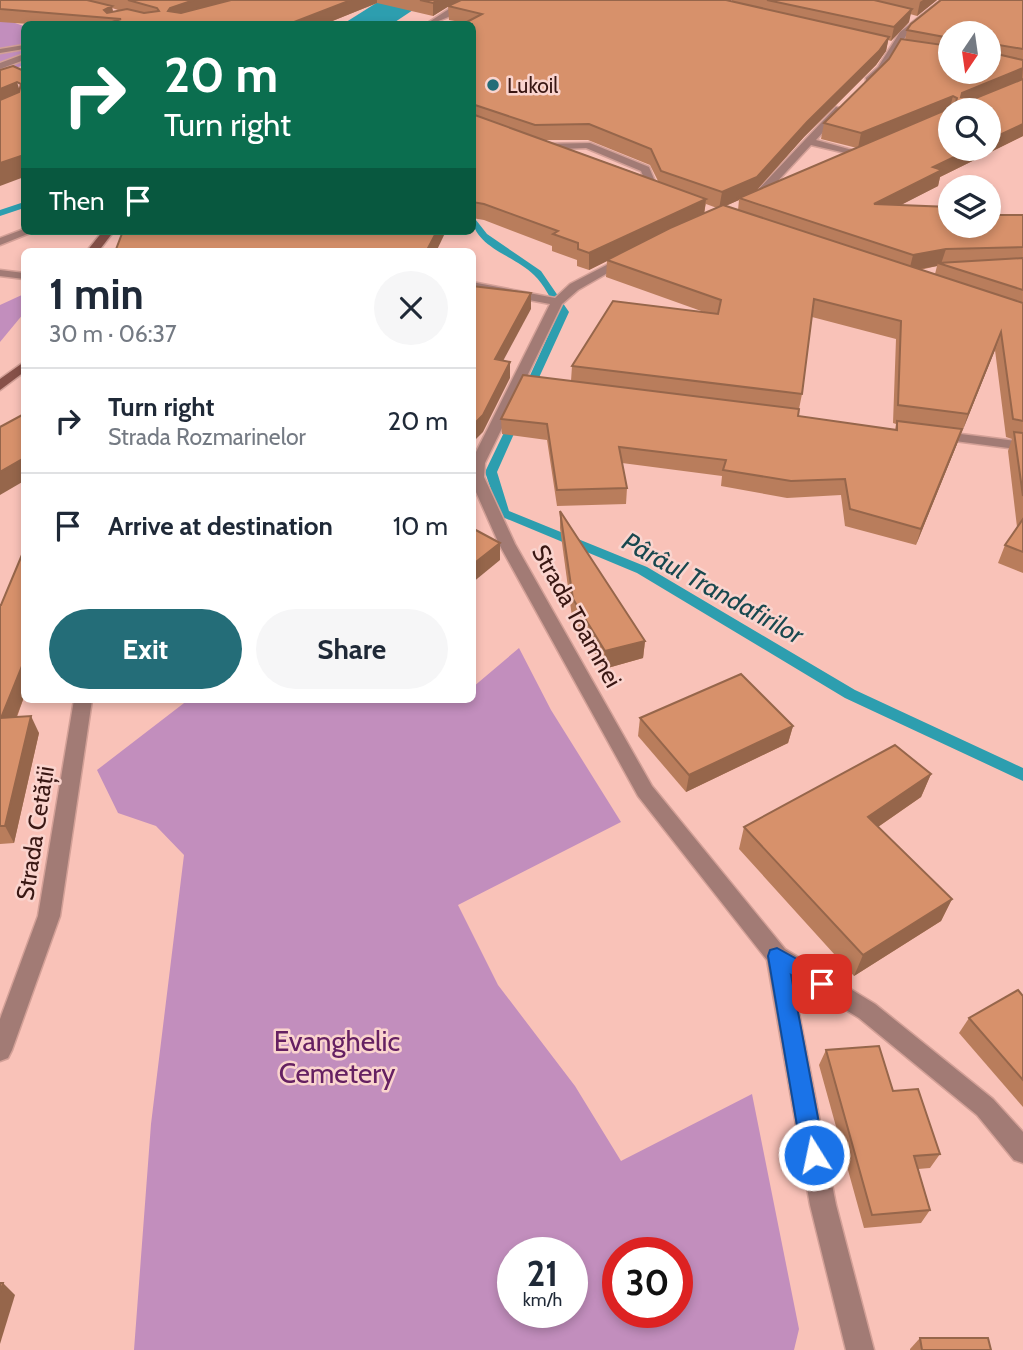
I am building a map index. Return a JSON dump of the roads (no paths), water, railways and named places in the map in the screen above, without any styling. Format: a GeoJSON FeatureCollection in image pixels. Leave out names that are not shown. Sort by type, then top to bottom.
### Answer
{"type":"FeatureCollection","features":[{"type":"Feature","properties":{"kind":"main road"},"geometry":{"type":"LineString","coordinates":[[3,383],[21,368]]}},
{"type":"Feature","properties":{"kind":"street"},"geometry":{"type":"LineString","coordinates":[[435,21],[454,9],[480,0]]}},
{"type":"Feature","properties":{"kind":"street"},"geometry":{"type":"LineString","coordinates":[[858,91],[881,69],[893,47],[920,20],[946,0]]}},
{"type":"Feature","properties":{"kind":"street"},"geometry":{"type":"LineString","coordinates":[[907,17],[920,20]]}},
{"type":"Feature","properties":{"kind":"street"},"geometry":{"type":"LineString","coordinates":[[880,44],[905,49]]}},
{"type":"Feature","properties":{"kind":"street"},"geometry":{"type":"LineString","coordinates":[[0,51],[21,48]]}},
{"type":"Feature","properties":{"kind":"street"},"geometry":{"type":"LineString","coordinates":[[0,66],[21,58]]}},
{"type":"Feature","properties":{"kind":"street"},"geometry":{"type":"LineString","coordinates":[[783,187],[753,199],[848,101]]}},
{"type":"Feature","properties":{"kind":"street"},"geometry":{"type":"LineString","coordinates":[[809,141],[860,155]]}},
{"type":"Feature","properties":{"kind":"street"},"geometry":{"type":"LineString","coordinates":[[534,146],[595,148],[646,169],[654,191]]}},
{"type":"Feature","properties":{"kind":"street"},"geometry":{"type":"LineString","coordinates":[[848,160],[873,150]]}},
{"type":"Feature","properties":{"kind":"street"},"geometry":{"type":"LineString","coordinates":[[0,242],[21,234]]}},
{"type":"Feature","properties":{"kind":"street","name":"Strada Toamnei"},"geometry":{"type":"LineString","coordinates":[[476,461],[526,385],[557,302],[574,286],[634,254]]}},
{"type":"Feature","properties":{"kind":"street"},"geometry":{"type":"LineString","coordinates":[[0,273],[21,276]]}},
{"type":"Feature","properties":{"kind":"street"},"geometry":{"type":"LineString","coordinates":[[476,286],[557,302]]}},
{"type":"Feature","properties":{"kind":"street"},"geometry":{"type":"LineString","coordinates":[[929,434],[1023,446]]}},
{"type":"Feature","properties":{"kind":"street","name":"Strada Toamnei"},"geometry":{"type":"LineString","coordinates":[[476,470],[507,544],[645,791],[777,956],[823,1205],[860,1350]]}},
{"type":"Feature","properties":{"kind":"street","name":"Strada Cetății"},"geometry":{"type":"LineString","coordinates":[[0,1050],[49,916],[83,703]]}},
{"type":"Feature","properties":{"kind":"street"},"geometry":{"type":"LineString","coordinates":[[777,956],[867,1011],[985,1107],[1023,1151]]}},
{"type":"Feature","properties":{"kind":"water"},"geometry":{"type":"Polygon","coordinates":[[[381,0],[428,0],[396,21],[348,21],[381,0]]]}},
{"type":"Feature","properties":{"kind":"waterway"},"geometry":{"type":"LineString","coordinates":[[0,213],[21,206]]}},
{"type":"Feature","properties":{"kind":"waterway","name":"Pârâul Trandafirilor"},"geometry":{"type":"LineString","coordinates":[[476,223],[484,236],[538,273],[564,312],[527,393]]}},
{"type":"Feature","properties":{"kind":"waterway","name":"Pârâul Trandafirilor"},"geometry":{"type":"LineString","coordinates":[[516,418],[491,472],[504,513],[642,570],[850,694],[1023,775]]}},
{"type":"Feature","properties":{"kind":"place","name":"Lukoil"},"geometry":{"type":"Point","coordinates":[493,85]}},
{"type":"Feature","properties":{"kind":"park label","name":"Evanghelic Cemetery"},"geometry":{"type":"Point","coordinates":[337,1057]}}]}
